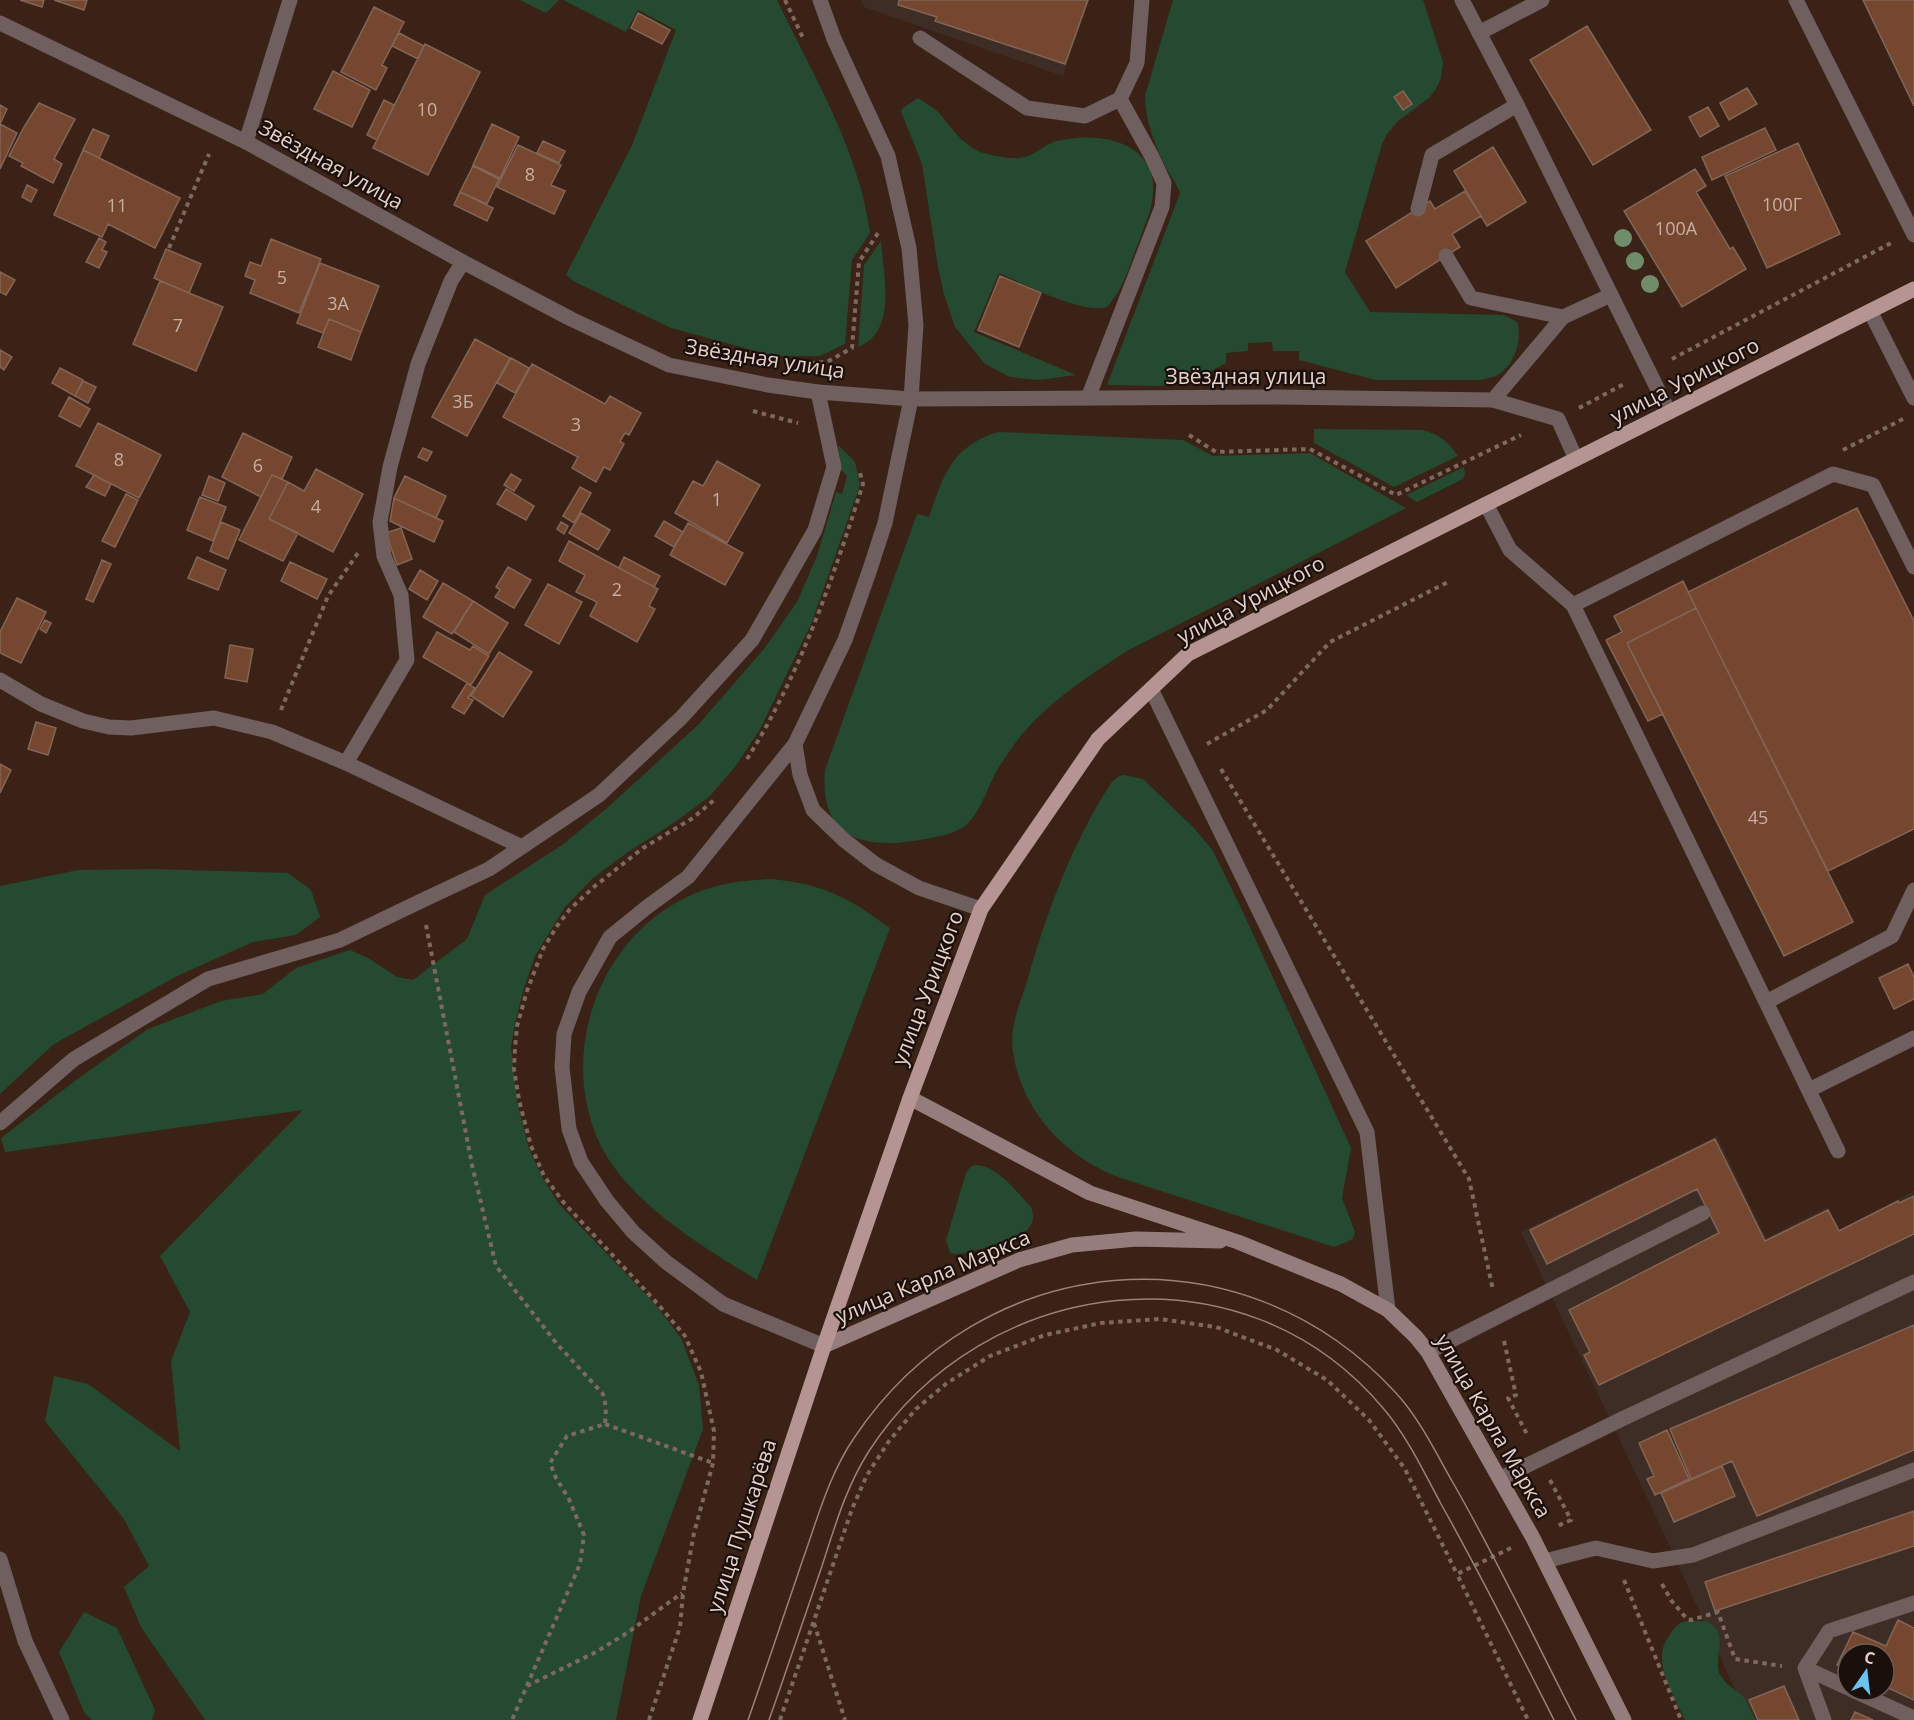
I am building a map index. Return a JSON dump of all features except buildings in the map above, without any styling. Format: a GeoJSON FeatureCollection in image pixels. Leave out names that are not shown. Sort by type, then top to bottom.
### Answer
{"type":"FeatureCollection","features":[{"type":"Feature","properties":{"kind":"main road","name":"улица Урицкого"},"geometry":{"type":"LineString","coordinates":[[824,1346],[910,1098],[981,909],[1098,739],[1188,654],[1914,289]]}},
{"type":"Feature","properties":{"kind":"main road","name":"улица Карла Маркса"},"geometry":{"type":"LineString","coordinates":[[910,1098],[1090,1193],[1238,1242],[1341,1284],[1388,1310],[1416,1336],[1428,1352],[1501,1478],[1624,1720]]}},
{"type":"Feature","properties":{"kind":"main road","name":"улица Карла Маркса"},"geometry":{"type":"LineString","coordinates":[[824,1346],[1018,1260],[1072,1245],[1136,1239],[1238,1242]]}},
{"type":"Feature","properties":{"kind":"main road","name":"улица Пушкарёва"},"geometry":{"type":"LineString","coordinates":[[700,1720],[824,1346]]}},
{"type":"Feature","properties":{"kind":"street"},"geometry":{"type":"LineString","coordinates":[[246,142],[290,0]]}},
{"type":"Feature","properties":{"kind":"street"},"geometry":{"type":"LineString","coordinates":[[820,0],[834,39],[888,156],[909,248],[916,325],[911,399],[885,523],[845,640],[795,744],[688,877],[610,937],[579,992],[564,1034],[562,1067],[569,1129],[581,1162],[607,1201],[633,1232],[666,1262],[723,1304],[824,1346]]}},
{"type":"Feature","properties":{"kind":"street"},"geometry":{"type":"LineString","coordinates":[[920,38],[1027,108],[1085,116],[1120,99],[1137,63],[1142,0]]}},
{"type":"Feature","properties":{"kind":"street"},"geometry":{"type":"LineString","coordinates":[[1462,0],[1517,105],[1669,412]]}},
{"type":"Feature","properties":{"kind":"street"},"geometry":{"type":"LineString","coordinates":[[1479,33],[1542,0]]}},
{"type":"Feature","properties":{"kind":"street"},"geometry":{"type":"LineString","coordinates":[[1796,0],[1914,236]]}},
{"type":"Feature","properties":{"kind":"street","name":"Звёздная улица"},"geometry":{"type":"LineString","coordinates":[[0,23],[246,142],[463,262],[572,319],[669,365],[768,385],[818,392],[911,399],[1277,397],[1493,400],[1557,419],[1576,459]]}},
{"type":"Feature","properties":{"kind":"street"},"geometry":{"type":"LineString","coordinates":[[1088,398],[1162,207],[1164,183],[1120,99]]}},
{"type":"Feature","properties":{"kind":"street"},"geometry":{"type":"LineString","coordinates":[[1418,209],[1432,155],[1517,105]]}},
{"type":"Feature","properties":{"kind":"street"},"geometry":{"type":"LineString","coordinates":[[1446,256],[1471,298],[1563,317]]}},
{"type":"Feature","properties":{"kind":"street"},"geometry":{"type":"LineString","coordinates":[[346,763],[407,660],[401,595],[384,556],[380,522],[390,466],[418,364],[451,281],[463,262]]}},
{"type":"Feature","properties":{"kind":"street"},"geometry":{"type":"LineString","coordinates":[[1493,400],[1563,317],[1611,295]]}},
{"type":"Feature","properties":{"kind":"street"},"geometry":{"type":"LineString","coordinates":[[1870,311],[1914,398]]}},
{"type":"Feature","properties":{"kind":"street"},"geometry":{"type":"LineString","coordinates":[[0,1123],[74,1059],[208,979],[340,940],[489,869],[599,795],[681,718],[752,640],[815,530],[834,467],[818,392]]}},
{"type":"Feature","properties":{"kind":"street"},"geometry":{"type":"LineString","coordinates":[[1573,605],[1833,474],[1873,485],[1914,567]]}},
{"type":"Feature","properties":{"kind":"street"},"geometry":{"type":"LineString","coordinates":[[1486,504],[1510,550],[1573,605],[1838,1151]]}},
{"type":"Feature","properties":{"kind":"street"},"geometry":{"type":"LineString","coordinates":[[0,680],[40,704],[83,721],[109,728],[131,728],[214,718],[272,732],[346,763],[522,847]]}},
{"type":"Feature","properties":{"kind":"street"},"geometry":{"type":"LineString","coordinates":[[1151,689],[1367,1132],[1388,1310]]}},
{"type":"Feature","properties":{"kind":"street"},"geometry":{"type":"LineString","coordinates":[[795,744],[800,775],[813,810],[844,840],[875,864],[920,888],[981,909]]}},
{"type":"Feature","properties":{"kind":"street"},"geometry":{"type":"LineString","coordinates":[[1766,1002],[1892,936],[1914,890]]}},
{"type":"Feature","properties":{"kind":"street"},"geometry":{"type":"LineString","coordinates":[[1809,1090],[1914,1038]]}},
{"type":"Feature","properties":{"kind":"street"},"geometry":{"type":"LineString","coordinates":[[1428,1352],[1703,1212]]}},
{"type":"Feature","properties":{"kind":"street"},"geometry":{"type":"LineString","coordinates":[[1501,1478],[1914,1282]]}},
{"type":"Feature","properties":{"kind":"street"},"geometry":{"type":"LineString","coordinates":[[1545,1561],[1596,1548],[1653,1561],[1693,1555],[1914,1470]]}},
{"type":"Feature","properties":{"kind":"street"},"geometry":{"type":"LineString","coordinates":[[0,1559],[25,1641],[62,1720]]}},
{"type":"Feature","properties":{"kind":"street"},"geometry":{"type":"LineString","coordinates":[[1805,1668],[1829,1631],[1914,1603]]}},
{"type":"Feature","properties":{"kind":"street"},"geometry":{"type":"LineString","coordinates":[[1805,1668],[1836,1682]]}},
{"type":"Feature","properties":{"kind":"street"},"geometry":{"type":"LineString","coordinates":[[1805,1668],[1824,1720]]}},
{"type":"Feature","properties":{"kind":"street"},"geometry":{"type":"LineString","coordinates":[[1879,1702],[1914,1718]]}},
{"type":"Feature","properties":{"kind":"path"},"geometry":{"type":"LineString","coordinates":[[785,0],[805,42]]}},
{"type":"Feature","properties":{"kind":"path"},"geometry":{"type":"LineString","coordinates":[[170,248],[209,154]]}},
{"type":"Feature","properties":{"kind":"path"},"geometry":{"type":"LineString","coordinates":[[806,363],[827,362],[852,348],[859,262],[878,234],[877,222]]}},
{"type":"Feature","properties":{"kind":"path"},"geometry":{"type":"LineString","coordinates":[[1872,435],[1888,426]]}},
{"type":"Feature","properties":{"kind":"path"},"geometry":{"type":"LineString","coordinates":[[1189,435],[1216,452],[1310,449],[1396,495]]}},
{"type":"Feature","properties":{"kind":"path"},"geometry":{"type":"LineString","coordinates":[[742,767],[765,730],[814,624],[862,489]]}},
{"type":"Feature","properties":{"kind":"path"},"geometry":{"type":"LineString","coordinates":[[272,732],[328,596],[380,522]]}},
{"type":"Feature","properties":{"kind":"path"},"geometry":{"type":"LineString","coordinates":[[1207,744],[1267,710],[1330,642],[1450,581]]}},
{"type":"Feature","properties":{"kind":"path"},"geometry":{"type":"LineString","coordinates":[[1219,765],[1469,1179],[1516,1395]]}},
{"type":"Feature","properties":{"kind":"path"},"geometry":{"type":"LineString","coordinates":[[649,1720],[680,1627],[683,1593],[694,1533],[713,1463],[714,1431],[701,1372],[685,1336],[564,1203],[544,1176],[531,1146],[519,1100],[514,1069],[517,1026],[543,949],[570,909],[643,848],[693,818],[721,794]]}},
{"type":"Feature","properties":{"kind":"path"},"geometry":{"type":"LineString","coordinates":[[421,901],[472,1165],[496,1266],[557,1344],[603,1394],[606,1407],[605,1424]]}},
{"type":"Feature","properties":{"kind":"path"},"geometry":{"type":"LineString","coordinates":[[780,1720],[852,1509],[867,1474],[889,1441],[916,1410],[947,1383],[990,1356],[1045,1335],[1101,1323],[1160,1319],[1216,1327],[1277,1350],[1327,1380],[1369,1420],[1405,1468],[1457,1574]]}},
{"type":"Feature","properties":{"kind":"path"},"geometry":{"type":"LineString","coordinates":[[512,1720],[580,1564],[584,1535],[569,1498],[556,1479],[550,1463],[567,1437],[605,1424],[713,1463]]}},
{"type":"Feature","properties":{"kind":"path"},"geometry":{"type":"LineString","coordinates":[[1571,1520],[1580,1525]]}},
{"type":"Feature","properties":{"kind":"path"},"geometry":{"type":"LineString","coordinates":[[1612,1552],[1682,1720]]}},
{"type":"Feature","properties":{"kind":"path"},"geometry":{"type":"LineString","coordinates":[[1653,1561],[1664,1588],[1687,1619],[1691,1620],[1718,1612],[1736,1659],[1805,1668]]}},
{"type":"Feature","properties":{"kind":"path"},"geometry":{"type":"LineString","coordinates":[[527,1686],[596,1652],[683,1593]]}},
{"type":"Feature","properties":{"kind":"path"},"geometry":{"type":"LineString","coordinates":[[814,1622],[845,1720]]}},
{"type":"Feature","properties":{"kind":"shaded area"},"geometry":{"type":"Polygon","coordinates":[[[861,0],[1089,0],[1063,76],[864,7],[861,0]]]}},
{"type":"Feature","properties":{"kind":"shaded area"},"geometry":{"type":"Polygon","coordinates":[[[1717,1136],[1766,1238],[1828,1207],[1840,1229],[1914,1191],[1914,1720],[1749,1720],[1652,1508],[1521,1232],[1717,1136]]]}},
{"type":"Feature","properties":{"kind":"green space"},"geometry":{"type":"Polygon","coordinates":[[[520,0],[559,0],[546,13],[520,0]]]}},
{"type":"Feature","properties":{"kind":"green space"},"geometry":{"type":"Polygon","coordinates":[[[563,0],[777,0],[833,114],[856,172],[864,202],[870,233],[852,260],[845,344],[820,356],[774,356],[671,328],[573,281],[566,275],[633,143],[676,30],[638,10],[626,32],[563,0]]]}},
{"type":"Feature","properties":{"kind":"green space"},"geometry":{"type":"Polygon","coordinates":[[[1173,0],[1423,0],[1443,62],[1441,78],[1429,98],[1398,121],[1382,144],[1345,272],[1370,312],[1504,315],[1517,322],[1519,337],[1516,352],[1502,372],[1482,380],[1376,380],[1299,360],[1299,351],[1273,351],[1272,342],[1248,343],[1248,351],[1226,353],[1226,363],[1189,383],[1158,386],[1107,385],[1180,193],[1154,139],[1148,122],[1145,96],[1173,0]]]}},
{"type":"Feature","properties":{"kind":"green space"},"geometry":{"type":"Polygon","coordinates":[[[918,98],[937,111],[970,146],[984,153],[1020,158],[1057,141],[1092,138],[1126,145],[1139,154],[1148,166],[1153,182],[1150,212],[1126,276],[1107,307],[1096,308],[1068,302],[999,273],[974,332],[1076,375],[1038,380],[1010,377],[985,364],[955,327],[938,267],[922,164],[901,111],[918,98]]]}},
{"type":"Feature","properties":{"kind":"green space"},"geometry":{"type":"Polygon","coordinates":[[[881,241],[885,285],[883,316],[879,329],[871,339],[858,347],[864,265],[881,241]]]}},
{"type":"Feature","properties":{"kind":"green space"},"geometry":{"type":"Polygon","coordinates":[[[1314,429],[1422,430],[1443,439],[1458,456],[1394,487],[1314,443],[1314,429]]]}},
{"type":"Feature","properties":{"kind":"green space"},"geometry":{"type":"Polygon","coordinates":[[[998,432],[1183,440],[1213,456],[1310,453],[1406,508],[1125,652],[1078,684],[1049,707],[1023,734],[996,772],[975,814],[962,828],[938,837],[899,843],[863,840],[837,825],[829,811],[825,793],[825,770],[917,514],[929,517],[945,475],[959,454],[982,438],[998,432]]]}},
{"type":"Feature","properties":{"kind":"green space"},"geometry":{"type":"Polygon","coordinates":[[[838,445],[855,462],[860,485],[812,622],[760,729],[735,767],[709,797],[593,878],[565,907],[535,956],[515,1023],[511,1047],[517,1102],[529,1149],[542,1177],[559,1204],[655,1304],[681,1338],[699,1385],[703,1429],[641,1596],[616,1720],[205,1720],[141,1627],[124,1587],[149,1566],[124,1519],[45,1421],[54,1376],[88,1384],[180,1451],[171,1361],[190,1312],[160,1256],[303,1110],[5,1152],[1,1138],[76,1080],[148,1029],[221,1001],[263,994],[296,968],[350,950],[368,958],[397,977],[413,980],[467,939],[485,895],[562,845],[606,809],[698,725],[764,649],[797,602],[817,556],[836,492],[842,494],[847,476],[841,470],[838,445]]]}},
{"type":"Feature","properties":{"kind":"green space"},"geometry":{"type":"Polygon","coordinates":[[[1464,467],[1463,479],[1417,502],[1406,495],[1464,467]]]}},
{"type":"Feature","properties":{"kind":"green space"},"geometry":{"type":"Polygon","coordinates":[[[1124,775],[1143,779],[1194,828],[1213,851],[1351,1148],[1342,1198],[1355,1232],[1353,1239],[1334,1247],[1104,1171],[1067,1147],[1037,1114],[1026,1095],[1018,1074],[1012,1043],[1018,1009],[1051,906],[1072,855],[1111,783],[1124,775]]]}},
{"type":"Feature","properties":{"kind":"green space"},"geometry":{"type":"Polygon","coordinates":[[[152,869],[288,873],[311,890],[320,917],[296,935],[253,942],[177,976],[54,1044],[0,1094],[0,886],[78,870],[152,869]]]}},
{"type":"Feature","properties":{"kind":"green space"},"geometry":{"type":"Polygon","coordinates":[[[772,879],[807,885],[835,894],[890,928],[757,1280],[671,1223],[632,1188],[615,1169],[602,1148],[588,1111],[583,1073],[586,1035],[596,998],[613,964],[637,934],[666,909],[701,891],[718,885],[772,879]]]}},
{"type":"Feature","properties":{"kind":"green space"},"geometry":{"type":"Polygon","coordinates":[[[975,1165],[991,1169],[1006,1180],[1031,1207],[1032,1222],[1027,1230],[1002,1242],[966,1253],[950,1253],[946,1240],[966,1173],[970,1167],[975,1165]]]}},
{"type":"Feature","properties":{"kind":"green space"},"geometry":{"type":"Polygon","coordinates":[[[84,1612],[117,1628],[155,1710],[152,1720],[92,1720],[84,1712],[59,1652],[84,1612]]]}},
{"type":"Feature","properties":{"kind":"green space"},"geometry":{"type":"Polygon","coordinates":[[[1706,1621],[1713,1626],[1719,1637],[1719,1673],[1726,1683],[1744,1697],[1755,1720],[1685,1720],[1666,1678],[1662,1656],[1664,1646],[1680,1623],[1706,1621]]]}},
{"type":"Feature","properties":{"kind":"tram line"},"geometry":{"type":"LineString","coordinates":[[748,1720],[825,1497],[845,1452],[854,1438],[907,1375],[970,1327],[1040,1295],[1114,1280],[1189,1282],[1263,1302],[1333,1338],[1396,1393],[1419,1424],[1469,1510],[1576,1720]]}},
{"type":"Feature","properties":{"kind":"tram line"},"geometry":{"type":"LineString","coordinates":[[769,1720],[842,1507],[854,1479],[869,1451],[918,1391],[978,1346],[1045,1316],[1117,1301],[1189,1302],[1260,1319],[1325,1355],[1383,1408],[1400,1430],[1422,1467],[1554,1720]]}}]}
